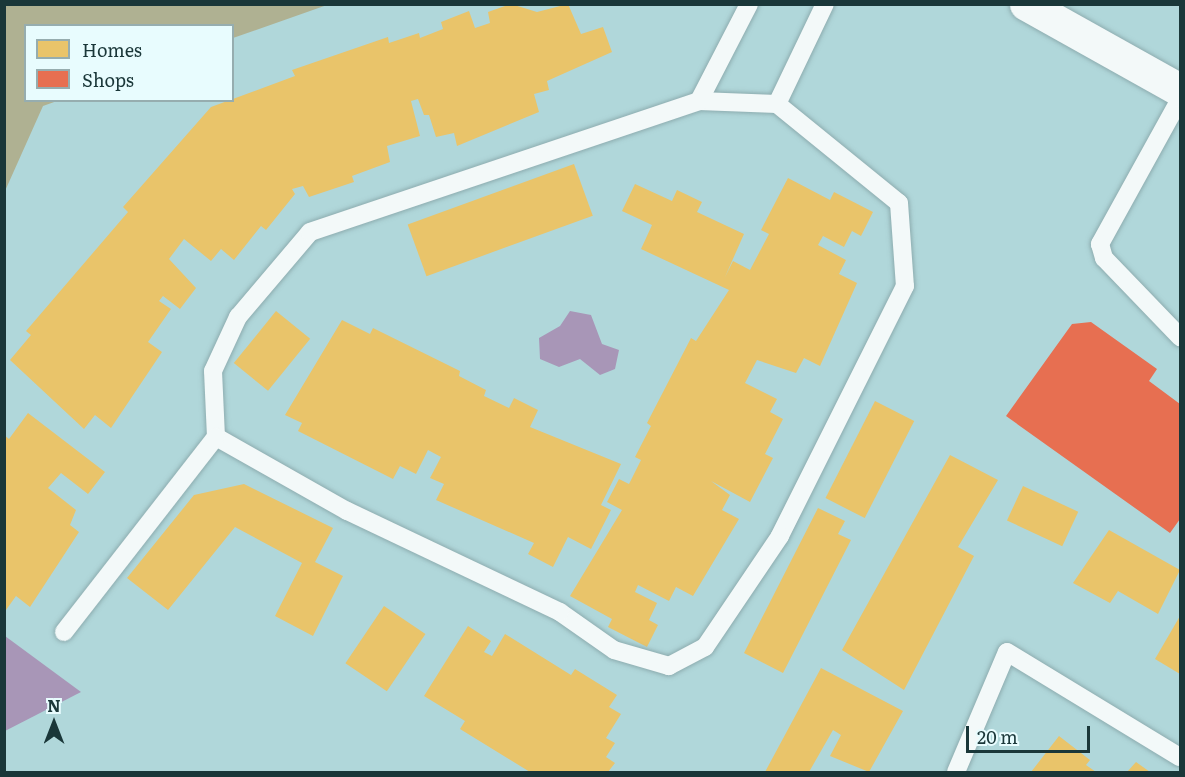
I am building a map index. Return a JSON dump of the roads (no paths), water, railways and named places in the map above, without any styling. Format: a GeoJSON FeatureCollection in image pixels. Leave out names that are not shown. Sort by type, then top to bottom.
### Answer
{"type":"FeatureCollection","features":[{"type":"Feature","properties":{"kind":"street"},"geometry":{"type":"LineString","coordinates":[[1026,4],[1180,90]]}},
{"type":"Feature","properties":{"kind":"lane"},"geometry":{"type":"LineString","coordinates":[[699,101],[749,4]]}},
{"type":"Feature","properties":{"kind":"lane"},"geometry":{"type":"LineString","coordinates":[[777,104],[825,4]]}},
{"type":"Feature","properties":{"kind":"lane"},"geometry":{"type":"LineString","coordinates":[[1180,99],[1100,244],[1104,258],[1180,337]]}},
{"type":"Feature","properties":{"kind":"lane"},"geometry":{"type":"LineString","coordinates":[[64,632],[216,436],[213,371],[238,317],[310,232],[699,101],[777,104],[899,203],[905,286],[780,536],[705,647],[669,666],[614,650],[560,612],[347,511],[216,436]]}},
{"type":"Feature","properties":{"kind":"lane"},"geometry":{"type":"LineString","coordinates":[[956,772],[1007,652],[1180,757]]}}]}
